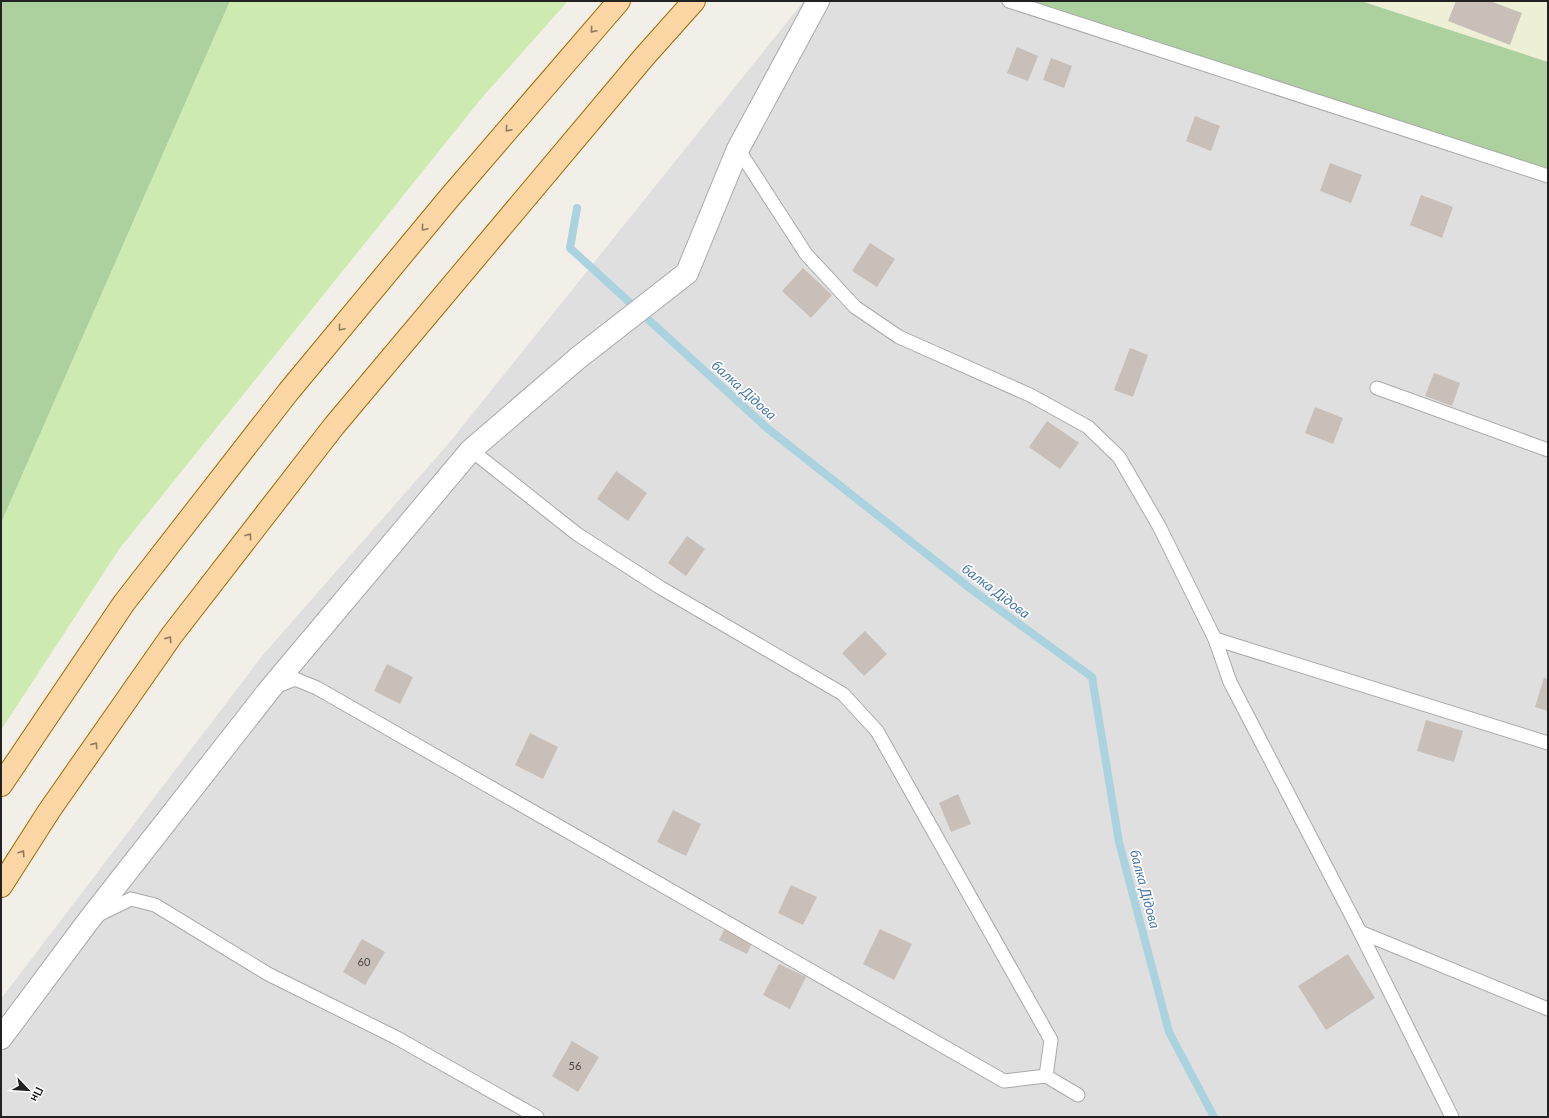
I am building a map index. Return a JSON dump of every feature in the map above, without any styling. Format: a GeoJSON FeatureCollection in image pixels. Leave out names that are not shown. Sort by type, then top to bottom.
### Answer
{"type":"FeatureCollection","features":[{"type":"Feature","properties":{"kind":"main road"},"geometry":{"type":"LineString","coordinates":[[1,785],[124,603],[284,398],[450,197],[619,1]]}},
{"type":"Feature","properties":{"kind":"main road"},"geometry":{"type":"LineString","coordinates":[[1,886],[49,811],[172,635],[334,426],[593,117],[694,1]]}},
{"type":"Feature","properties":{"kind":"street"},"geometry":{"type":"LineString","coordinates":[[1,1038],[89,920],[270,689],[471,450],[578,358],[687,273],[738,149],[818,1]]}},
{"type":"Feature","properties":{"kind":"lane"},"geometry":{"type":"LineString","coordinates":[[1009,1],[1548,176]]}},
{"type":"Feature","properties":{"kind":"lane"},"geometry":{"type":"LineString","coordinates":[[738,149],[806,254],[855,306],[899,337],[1030,395],[1088,427],[1119,457],[1159,526],[1215,639],[1230,682],[1360,932],[1452,1117]]}},
{"type":"Feature","properties":{"kind":"lane"},"geometry":{"type":"LineString","coordinates":[[1376,388],[1548,450]]}},
{"type":"Feature","properties":{"kind":"lane"},"geometry":{"type":"LineString","coordinates":[[471,450],[577,534],[661,588],[843,694],[876,731],[1051,1040],[1046,1076]]}},
{"type":"Feature","properties":{"kind":"lane"},"geometry":{"type":"LineString","coordinates":[[1215,639],[1548,743]]}},
{"type":"Feature","properties":{"kind":"lane"},"geometry":{"type":"LineString","coordinates":[[270,689],[295,679],[317,688],[1004,1081],[1046,1076],[1078,1095]]}},
{"type":"Feature","properties":{"kind":"lane"},"geometry":{"type":"LineString","coordinates":[[89,920],[131,898],[155,905],[268,974],[397,1038],[537,1117]]}},
{"type":"Feature","properties":{"kind":"lane"},"geometry":{"type":"LineString","coordinates":[[1360,932],[1548,1009]]}},
{"type":"Feature","properties":{"kind":"shaded area"},"geometry":{"type":"Polygon","coordinates":[[[804,1],[1009,1],[1548,176],[1548,1117],[1,1117],[1,999],[262,656],[449,443],[804,1]]]}},
{"type":"Feature","properties":{"kind":"green space"},"geometry":{"type":"Polygon","coordinates":[[[1,1],[230,1],[1,523],[1,1]]]}},
{"type":"Feature","properties":{"kind":"green space"},"geometry":{"type":"Polygon","coordinates":[[[230,1],[568,1],[480,100],[120,548],[1,730],[1,523],[230,1]]]}},
{"type":"Feature","properties":{"kind":"green space"},"geometry":{"type":"Polygon","coordinates":[[[1009,1],[1361,1],[1548,62],[1548,176],[1009,1]]]}},
{"type":"Feature","properties":{"kind":"green space"},"geometry":{"type":"Polygon","coordinates":[[[1361,1],[1548,1],[1548,62],[1361,1]]]}},
{"type":"Feature","properties":{"kind":"building"},"geometry":{"type":"Polygon","coordinates":[[[1456,1],[1490,1],[1522,13],[1510,45],[1448,21],[1456,1]]]}},
{"type":"Feature","properties":{"kind":"building"},"geometry":{"type":"Polygon","coordinates":[[[1017,47],[1038,56],[1028,81],[1007,73],[1017,47]]]}},
{"type":"Feature","properties":{"kind":"building"},"geometry":{"type":"Polygon","coordinates":[[[1051,58],[1072,66],[1064,88],[1043,80],[1051,58]]]}},
{"type":"Feature","properties":{"kind":"building"},"geometry":{"type":"Polygon","coordinates":[[[1195,116],[1220,126],[1211,151],[1186,141],[1195,116]]]}},
{"type":"Feature","properties":{"kind":"building"},"geometry":{"type":"Polygon","coordinates":[[[1330,163],[1362,175],[1351,203],[1320,191],[1330,163]]]}},
{"type":"Feature","properties":{"kind":"building"},"geometry":{"type":"Polygon","coordinates":[[[1421,195],[1453,207],[1442,238],[1410,225],[1421,195]]]}},
{"type":"Feature","properties":{"kind":"building"},"geometry":{"type":"Polygon","coordinates":[[[870,243],[895,259],[877,287],[852,271],[870,243]]]}},
{"type":"Feature","properties":{"kind":"building"},"geometry":{"type":"Polygon","coordinates":[[[803,268],[832,295],[811,318],[782,291],[803,268]]]}},
{"type":"Feature","properties":{"kind":"building"},"geometry":{"type":"Polygon","coordinates":[[[1130,348],[1148,355],[1133,397],[1114,390],[1130,348]]]}},
{"type":"Feature","properties":{"kind":"building"},"geometry":{"type":"Polygon","coordinates":[[[1434,373],[1460,383],[1452,406],[1425,396],[1434,373]]]}},
{"type":"Feature","properties":{"kind":"building"},"geometry":{"type":"Polygon","coordinates":[[[1315,407],[1343,418],[1333,444],[1305,433],[1315,407]]]}},
{"type":"Feature","properties":{"kind":"building"},"geometry":{"type":"Polygon","coordinates":[[[1047,421],[1079,443],[1060,469],[1029,447],[1047,421]]]}},
{"type":"Feature","properties":{"kind":"building"},"geometry":{"type":"Polygon","coordinates":[[[616,471],[647,493],[628,521],[597,499],[616,471]]]}},
{"type":"Feature","properties":{"kind":"building"},"geometry":{"type":"Polygon","coordinates":[[[687,536],[705,549],[686,576],[668,563],[687,536]]]}},
{"type":"Feature","properties":{"kind":"building"},"geometry":{"type":"Polygon","coordinates":[[[865,631],[887,654],[864,676],[842,653],[865,631]]]}},
{"type":"Feature","properties":{"kind":"building"},"geometry":{"type":"Polygon","coordinates":[[[387,664],[413,677],[400,704],[374,691],[387,664]]]}},
{"type":"Feature","properties":{"kind":"building"},"geometry":{"type":"Polygon","coordinates":[[[1544,678],[1548,679],[1548,711],[1535,707],[1544,678]]]}},
{"type":"Feature","properties":{"kind":"building"},"geometry":{"type":"Polygon","coordinates":[[[1426,720],[1463,731],[1454,762],[1417,751],[1426,720]]]}},
{"type":"Feature","properties":{"kind":"building"},"geometry":{"type":"Polygon","coordinates":[[[530,733],[558,747],[543,779],[515,765],[530,733]]]}},
{"type":"Feature","properties":{"kind":"building"},"geometry":{"type":"Polygon","coordinates":[[[958,794],[971,824],[951,832],[939,803],[958,794]]]}},
{"type":"Feature","properties":{"kind":"building"},"geometry":{"type":"Polygon","coordinates":[[[673,810],[701,824],[686,856],[657,842],[673,810]]]}},
{"type":"Feature","properties":{"kind":"building"},"geometry":{"type":"Polygon","coordinates":[[[791,885],[817,897],[803,925],[778,913],[791,885]]]}},
{"type":"Feature","properties":{"kind":"building"},"geometry":{"type":"Polygon","coordinates":[[[725,928],[753,941],[747,954],[719,940],[725,928]]]}},
{"type":"Feature","properties":{"kind":"building"},"geometry":{"type":"Polygon","coordinates":[[[880,929],[912,944],[894,980],[863,964],[880,929]]]}},
{"type":"Feature","properties":{"kind":"building"},"geometry":{"type":"Polygon","coordinates":[[[362,939],[385,952],[365,985],[343,972],[362,939]]]}},
{"type":"Feature","properties":{"kind":"building"},"geometry":{"type":"Polygon","coordinates":[[[1348,954],[1375,998],[1326,1030],[1298,986],[1348,954]]]}},
{"type":"Feature","properties":{"kind":"building"},"geometry":{"type":"Polygon","coordinates":[[[779,964],[806,977],[790,1009],[763,995],[779,964]]]}},
{"type":"Feature","properties":{"kind":"building"},"geometry":{"type":"Polygon","coordinates":[[[572,1041],[599,1057],[578,1092],[552,1076],[572,1041]]]}},
{"type":"Feature","properties":{"kind":"waterway","name":"балка Дідова"},"geometry":{"type":"LineString","coordinates":[[577,208],[570,248],[767,428],[971,589],[1092,677],[1119,842],[1169,1032],[1214,1117]]}}]}
